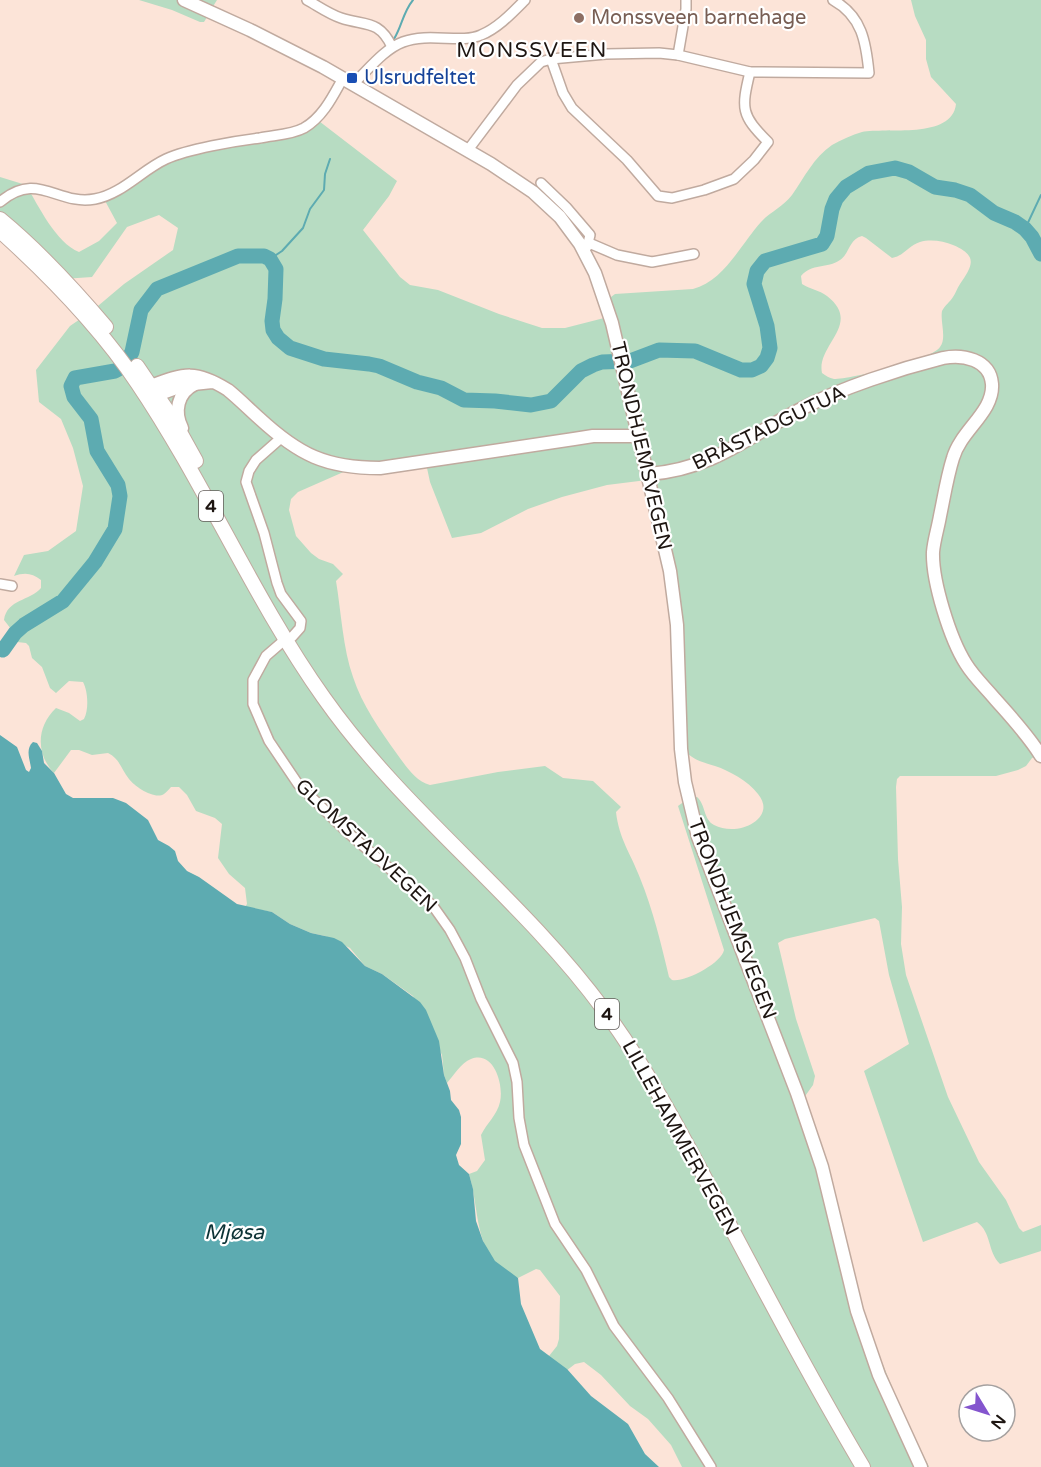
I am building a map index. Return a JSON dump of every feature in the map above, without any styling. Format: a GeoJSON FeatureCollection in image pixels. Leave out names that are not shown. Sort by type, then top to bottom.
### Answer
{"type":"FeatureCollection","features":[{"type":"Feature","properties":{"kind":"highway","name":"LILLEHAMMERVEGEN"},"geometry":{"type":"LineString","coordinates":[[0,219],[48,261],[146,386],[194,458],[273,616]]}},
{"type":"Feature","properties":{"kind":"highway","name":"LILLEHAMMERVEGEN"},"geometry":{"type":"LineString","coordinates":[[0,231],[100,326]]}},
{"type":"Feature","properties":{"kind":"highway","name":"LILLEHAMMERVEGEN"},"geometry":{"type":"LineString","coordinates":[[146,386],[258,594],[326,701],[369,755],[415,806],[542,934],[584,983],[621,1033],[660,1095],[863,1467]]}},
{"type":"Feature","properties":{"kind":"main road","name":"TRONDHJEMSVEGEN"},"geometry":{"type":"LineString","coordinates":[[184,0],[250,30],[348,81],[468,150],[533,192],[561,217],[587,247],[612,323],[649,474],[674,595],[681,748],[685,786],[698,837],[797,1093],[822,1167],[857,1311],[879,1375],[921,1467]]}},
{"type":"Feature","properties":{"kind":"main road","name":"BRÅSTADGUTUA"},"geometry":{"type":"LineString","coordinates":[[649,474],[669,472],[699,464],[732,450],[801,409],[852,387],[930,361],[954,356],[977,361],[990,375],[992,392],[983,413],[965,433],[953,457],[933,552],[935,573],[949,624],[966,665],[1033,743],[1041,756]]}},
{"type":"Feature","properties":{"kind":"main road"},"geometry":{"type":"LineString","coordinates":[[146,386],[178,375],[198,375],[234,394],[281,438],[297,449],[333,464],[353,468],[380,468],[583,438],[638,436]]}},
{"type":"Feature","properties":{"kind":"main road"},"geometry":{"type":"LineString","coordinates":[[146,386],[212,382]]}},
{"type":"Feature","properties":{"kind":"main road"},"geometry":{"type":"LineString","coordinates":[[194,458],[190,442],[178,415],[180,398],[189,387],[196,384]]}},
{"type":"Feature","properties":{"kind":"street"},"geometry":{"type":"LineString","coordinates":[[307,0],[341,18],[373,26],[382,32],[392,47]]}},
{"type":"Feature","properties":{"kind":"street"},"geometry":{"type":"LineString","coordinates":[[0,202],[8,195],[30,188],[75,198],[98,199],[115,192],[158,163],[174,156],[290,133],[303,128],[320,114],[348,81],[392,47],[418,36],[469,38],[480,35],[500,22],[525,0]]}},
{"type":"Feature","properties":{"kind":"street"},"geometry":{"type":"LineString","coordinates":[[678,55],[686,0]]}},
{"type":"Feature","properties":{"kind":"street"},"geometry":{"type":"LineString","coordinates":[[468,150],[517,85],[541,62],[551,59],[606,54],[659,53],[678,55],[750,72],[869,73],[863,33],[852,14],[832,0]]}},
{"type":"Feature","properties":{"kind":"street"},"geometry":{"type":"LineString","coordinates":[[551,59],[563,93],[572,108],[627,160],[658,195],[672,198],[734,179],[754,160],[768,142],[750,124],[746,113],[744,96],[750,72]]}},
{"type":"Feature","properties":{"kind":"street","name":"TRONDHJEMSVEGEN"},"geometry":{"type":"LineString","coordinates":[[541,183],[590,235],[587,247]]}},
{"type":"Feature","properties":{"kind":"street"},"geometry":{"type":"LineString","coordinates":[[587,247],[652,262],[694,254]]}},
{"type":"Feature","properties":{"kind":"street"},"geometry":{"type":"LineString","coordinates":[[281,438],[256,460],[249,471],[246,482],[264,533],[277,582],[282,594],[301,621],[300,628],[292,637]]}},
{"type":"Feature","properties":{"kind":"street"},"geometry":{"type":"LineString","coordinates":[[0,584],[12,586]]}},
{"type":"Feature","properties":{"kind":"street","name":"GLOMSTADVEGEN"},"geometry":{"type":"LineString","coordinates":[[281,643],[266,656],[253,680],[253,704],[269,741],[298,784],[346,831],[433,906],[450,930],[513,1063],[518,1082],[519,1118],[524,1145],[555,1224],[586,1270],[614,1326],[668,1398],[711,1467]]}},
{"type":"Feature","properties":{"kind":"green space"},"geometry":{"type":"Polygon","coordinates":[[[139,0],[217,0],[204,22],[200,22],[139,0]]]}},
{"type":"Feature","properties":{"kind":"green space"},"geometry":{"type":"Polygon","coordinates":[[[911,0],[1041,0],[1041,755],[1032,758],[1026,766],[1018,770],[996,776],[900,776],[896,787],[902,907],[901,944],[906,975],[948,1097],[979,1162],[1006,1200],[1019,1228],[1023,1232],[1041,1225],[1041,1251],[1000,1264],[993,1254],[985,1231],[977,1222],[923,1242],[864,1071],[909,1044],[889,975],[879,921],[875,918],[785,939],[778,943],[796,1019],[815,1076],[813,1085],[803,1099],[867,1326],[902,1411],[929,1467],[682,1467],[671,1445],[648,1419],[630,1406],[601,1375],[584,1362],[575,1364],[566,1371],[549,1356],[557,1346],[559,1339],[560,1296],[540,1270],[536,1269],[518,1278],[503,1269],[485,1247],[469,1174],[477,1171],[485,1160],[481,1135],[497,1111],[500,1102],[499,1079],[491,1064],[479,1058],[471,1059],[461,1066],[447,1083],[442,1055],[413,996],[382,974],[365,966],[350,948],[325,936],[290,924],[272,912],[245,907],[247,904],[245,888],[229,874],[218,858],[222,824],[215,818],[196,811],[187,795],[179,787],[171,787],[160,795],[145,792],[132,782],[118,761],[108,753],[92,755],[79,750],[71,750],[54,773],[48,766],[41,749],[41,740],[49,715],[56,708],[80,721],[84,719],[87,706],[85,686],[83,682],[69,681],[56,693],[50,688],[42,667],[32,658],[26,643],[17,642],[5,650],[1,648],[11,629],[4,620],[6,613],[14,604],[41,588],[41,580],[35,576],[25,574],[14,576],[24,555],[48,551],[76,531],[83,486],[73,448],[61,419],[39,402],[36,370],[70,326],[173,250],[178,228],[159,215],[127,227],[92,277],[63,279],[0,226],[0,177],[26,185],[55,232],[79,252],[99,241],[117,223],[103,197],[165,158],[282,137],[315,118],[397,181],[389,196],[363,230],[400,277],[410,285],[438,290],[542,328],[565,328],[608,317],[611,297],[615,294],[693,289],[704,285],[723,270],[761,222],[792,195],[815,162],[832,145],[862,132],[916,130],[931,127],[943,123],[952,115],[956,104],[931,77],[926,59],[926,40],[915,16],[911,0]],[[862,236],[854,240],[840,260],[810,269],[801,276],[802,284],[827,296],[837,306],[841,316],[840,325],[822,363],[822,373],[834,379],[857,376],[907,363],[934,352],[940,347],[943,339],[942,311],[968,272],[971,262],[967,253],[961,249],[945,242],[932,241],[920,242],[892,258],[862,236]],[[424,466],[348,470],[298,492],[291,499],[289,510],[296,536],[311,553],[333,564],[343,574],[336,581],[345,642],[353,677],[366,707],[407,768],[415,777],[430,785],[545,766],[563,778],[593,781],[621,807],[616,812],[620,830],[649,902],[669,977],[672,980],[678,980],[702,971],[717,961],[724,950],[678,806],[689,798],[697,797],[710,822],[724,828],[734,829],[744,827],[759,818],[763,811],[763,803],[754,789],[738,777],[696,759],[686,752],[675,624],[647,480],[607,485],[562,497],[528,509],[481,533],[452,538],[430,482],[427,468],[424,466]]]}},
{"type":"Feature","properties":{"kind":"water","name":"Mjøsa"},"geometry":{"type":"Polygon","coordinates":[[[0,735],[17,747],[26,770],[29,772],[31,768],[29,751],[33,742],[37,743],[42,751],[44,763],[54,773],[66,794],[73,798],[113,798],[126,803],[148,820],[158,840],[175,851],[178,861],[187,871],[237,904],[272,912],[290,924],[311,933],[342,942],[365,966],[382,974],[420,1002],[426,1010],[439,1041],[444,1075],[451,1100],[459,1110],[461,1117],[461,1144],[456,1155],[459,1165],[469,1174],[476,1221],[483,1241],[495,1261],[518,1278],[521,1304],[540,1349],[567,1369],[591,1396],[628,1424],[645,1454],[659,1467],[0,1467],[0,735]]]}},
{"type":"Feature","properties":{"kind":"waterway"},"geometry":{"type":"LineString","coordinates":[[394,39],[413,0]]}},
{"type":"Feature","properties":{"kind":"waterway"},"geometry":{"type":"LineString","coordinates":[[270,259],[282,251],[303,228],[310,209],[324,190],[325,174],[330,159]]}},
{"type":"Feature","properties":{"kind":"waterway"},"geometry":{"type":"LineString","coordinates":[[3,650],[24,625],[63,601],[95,562],[115,529],[120,496],[118,485],[97,451],[91,419],[74,397],[71,386],[75,378],[115,371],[124,366],[132,352],[141,310],[157,289],[238,256],[264,256],[270,259],[276,269],[273,330],[278,338],[290,348],[324,359],[379,366],[417,382],[441,388],[464,400],[531,405],[551,401],[581,371],[593,365],[602,362],[630,361],[659,350],[695,351],[741,370],[752,370],[761,366],[770,348],[767,326],[754,284],[757,271],[765,261],[822,244],[827,236],[836,199],[846,187],[869,173],[895,168],[909,172],[935,187],[970,195],[994,213],[1025,229],[1041,254]]}},
{"type":"Feature","properties":{"kind":"waterway"},"geometry":{"type":"LineString","coordinates":[[1025,229],[1041,195]]}},
{"type":"Feature","properties":{"kind":"place","name":"Monssveen barnehage"},"geometry":{"type":"Point","coordinates":[579,18]}},
{"type":"Feature","properties":{"kind":"place","name":"Ulsrudfeltet"},"geometry":{"type":"Point","coordinates":[352,78]}},
{"type":"Feature","properties":{"kind":"district","name":"MONSSVEEN"},"geometry":{"type":"Point","coordinates":[532,50]}}]}
